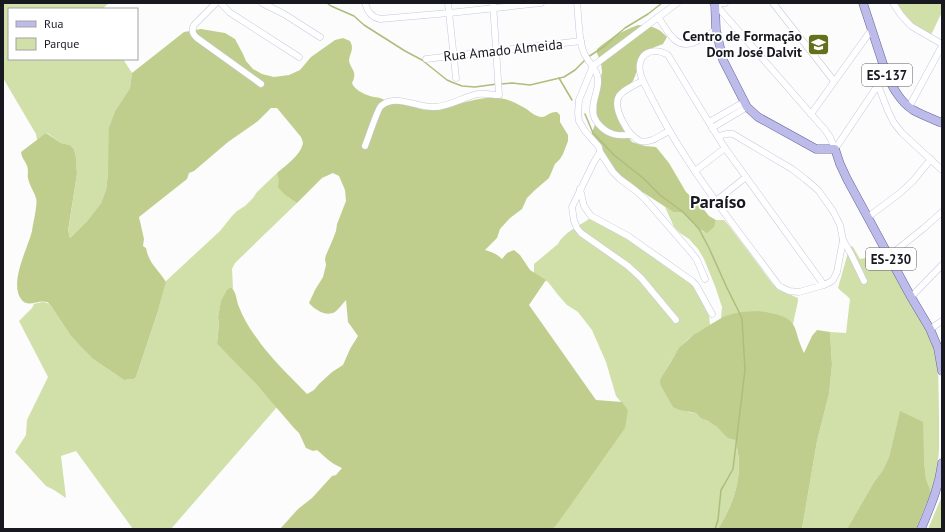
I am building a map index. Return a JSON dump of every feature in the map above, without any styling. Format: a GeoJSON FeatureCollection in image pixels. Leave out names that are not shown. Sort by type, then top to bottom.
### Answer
{"type":"FeatureCollection","features":[{"type":"Feature","properties":{"kind":"main road","name":"ES-137"},"geometry":{"type":"LineString","coordinates":[[863,3],[890,82],[898,96],[911,109],[942,123]]}},
{"type":"Feature","properties":{"kind":"main road"},"geometry":{"type":"LineString","coordinates":[[714,4],[716,30],[722,60],[746,104],[758,117],[816,149],[835,149]]}},
{"type":"Feature","properties":{"kind":"main road","name":"ES-230"},"geometry":{"type":"LineString","coordinates":[[835,149],[840,164],[911,297],[930,329],[938,348],[942,371]]}},
{"type":"Feature","properties":{"kind":"main road"},"geometry":{"type":"LineString","coordinates":[[921,529],[934,499],[942,464]]}},
{"type":"Feature","properties":{"kind":"street"},"geometry":{"type":"LineString","coordinates":[[216,3],[194,25],[192,30],[193,34],[261,84]]}},
{"type":"Feature","properties":{"kind":"street"},"geometry":{"type":"LineString","coordinates":[[221,3],[229,12],[299,57]]}},
{"type":"Feature","properties":{"kind":"street"},"geometry":{"type":"LineString","coordinates":[[262,3],[284,14],[320,37]]}},
{"type":"Feature","properties":{"kind":"street"},"geometry":{"type":"LineString","coordinates":[[366,3],[367,11],[371,16],[380,20],[449,13],[493,6],[541,3]]}},
{"type":"Feature","properties":{"kind":"street"},"geometry":{"type":"LineString","coordinates":[[448,3],[456,78]]}},
{"type":"Feature","properties":{"kind":"street"},"geometry":{"type":"LineString","coordinates":[[578,3],[581,41],[598,79],[593,109],[594,116],[598,124],[606,131],[620,136],[631,135]]}},
{"type":"Feature","properties":{"kind":"street"},"geometry":{"type":"LineString","coordinates":[[677,3],[658,17],[589,61],[579,100],[578,114],[579,121],[585,131],[599,147],[600,152],[617,176],[645,199],[691,252],[697,260],[705,279]]}},
{"type":"Feature","properties":{"kind":"street"},"geometry":{"type":"LineString","coordinates":[[714,4],[725,3]]}},
{"type":"Feature","properties":{"kind":"street"},"geometry":{"type":"LineString","coordinates":[[773,3],[834,81]]}},
{"type":"Feature","properties":{"kind":"street"},"geometry":{"type":"LineString","coordinates":[[893,3],[911,26],[942,45],[911,109],[942,118]]}},
{"type":"Feature","properties":{"kind":"street"},"geometry":{"type":"LineString","coordinates":[[714,4],[811,114],[830,137],[835,149]]}},
{"type":"Feature","properties":{"kind":"street"},"geometry":{"type":"LineString","coordinates":[[365,146],[380,107],[388,101],[397,100],[434,107],[446,105],[479,94],[499,95],[493,6]]}},
{"type":"Feature","properties":{"kind":"street"},"geometry":{"type":"LineString","coordinates":[[658,17],[675,41],[682,44],[694,43],[716,30]]}},
{"type":"Feature","properties":{"kind":"street"},"geometry":{"type":"LineString","coordinates":[[811,114],[872,29]]}},
{"type":"Feature","properties":{"kind":"street","name":"Rua Amado Almeida"},"geometry":{"type":"LineString","coordinates":[[426,58],[581,41]]}},
{"type":"Feature","properties":{"kind":"street"},"geometry":{"type":"LineString","coordinates":[[824,285],[725,148],[668,55],[656,50],[649,52],[642,57],[639,71],[642,81],[669,131],[716,201],[779,286],[789,291],[799,292],[824,285],[833,280],[837,272],[843,240]]}},
{"type":"Feature","properties":{"kind":"street"},"geometry":{"type":"LineString","coordinates":[[835,149],[878,85],[886,70]]}},
{"type":"Feature","properties":{"kind":"street"},"geometry":{"type":"LineString","coordinates":[[642,81],[620,95],[617,101],[621,117],[631,135],[640,141],[654,139],[669,131]]}},
{"type":"Feature","properties":{"kind":"street"},"geometry":{"type":"LineString","coordinates":[[878,85],[894,123],[902,133],[942,170]]}},
{"type":"Feature","properties":{"kind":"street"},"geometry":{"type":"LineString","coordinates":[[710,125],[746,104]]}},
{"type":"Feature","properties":{"kind":"street"},"geometry":{"type":"LineString","coordinates":[[718,137],[723,134],[733,134],[792,169],[818,190],[840,225],[843,240],[864,280]]}},
{"type":"Feature","properties":{"kind":"street"},"geometry":{"type":"LineString","coordinates":[[695,171],[725,148]]}},
{"type":"Feature","properties":{"kind":"street"},"geometry":{"type":"LineString","coordinates":[[600,152],[572,207],[572,214],[577,228],[581,233],[628,266],[642,278],[676,320]]}},
{"type":"Feature","properties":{"kind":"street"},"geometry":{"type":"LineString","coordinates":[[868,217],[909,185],[931,159]]}},
{"type":"Feature","properties":{"kind":"street"},"geometry":{"type":"LineString","coordinates":[[716,201],[746,177]]}},
{"type":"Feature","properties":{"kind":"street"},"geometry":{"type":"LineString","coordinates":[[580,189],[584,206],[591,216],[628,236],[692,281],[696,285],[712,314]]}},
{"type":"Feature","properties":{"kind":"street"},"geometry":{"type":"LineString","coordinates":[[889,256],[942,212]]}},
{"type":"Feature","properties":{"kind":"street"},"geometry":{"type":"LineString","coordinates":[[911,297],[942,266]]}},
{"type":"Feature","properties":{"kind":"street"},"geometry":{"type":"LineString","coordinates":[[930,329],[942,321]]}},
{"type":"Feature","properties":{"kind":"green space"},"geometry":{"type":"Polygon","coordinates":[[[3,3],[109,3],[103,8],[8,8],[8,60],[124,60],[132,73],[130,88],[115,111],[109,127],[109,166],[106,190],[101,203],[88,220],[70,238],[68,232],[77,174],[74,149],[70,145],[61,143],[47,133],[37,140],[36,134],[3,78],[3,3]]]}},
{"type":"Feature","properties":{"kind":"green space"},"geometry":{"type":"Polygon","coordinates":[[[897,3],[942,3],[942,12],[931,35],[911,24],[897,3]]]}},
{"type":"Feature","properties":{"kind":"green space"},"geometry":{"type":"Polygon","coordinates":[[[638,25],[654,28],[661,31],[667,37],[663,44],[648,50],[633,81],[624,90],[619,105],[619,115],[625,133],[632,142],[645,146],[656,147],[669,163],[686,192],[709,216],[716,220],[714,227],[707,233],[699,229],[684,213],[673,212],[630,182],[621,178],[591,135],[596,122],[597,98],[602,72],[597,49],[616,35],[638,25]]]}},
{"type":"Feature","properties":{"kind":"green space"},"geometry":{"type":"Polygon","coordinates":[[[201,29],[225,33],[235,39],[246,61],[253,69],[262,74],[274,77],[289,75],[300,70],[311,57],[335,40],[343,38],[350,41],[352,45],[349,61],[354,71],[353,85],[362,93],[383,99],[389,105],[400,103],[420,109],[431,110],[472,100],[497,98],[514,102],[539,117],[555,112],[560,115],[560,122],[568,135],[568,141],[563,154],[555,164],[549,178],[527,198],[522,209],[510,218],[500,229],[497,238],[485,250],[494,253],[502,259],[507,253],[514,250],[520,255],[530,270],[546,280],[529,305],[596,400],[622,402],[628,410],[625,428],[555,527],[552,529],[280,529],[298,509],[312,498],[332,476],[336,475],[342,468],[317,450],[313,451],[306,448],[299,433],[257,385],[217,344],[219,324],[218,317],[221,301],[227,290],[231,287],[242,315],[253,334],[261,345],[307,394],[314,390],[332,372],[343,365],[358,336],[348,322],[346,300],[335,312],[328,314],[317,310],[309,303],[323,277],[326,265],[326,255],[346,201],[345,190],[339,176],[333,173],[322,178],[297,203],[286,196],[278,187],[279,180],[277,173],[295,157],[301,149],[303,143],[301,137],[277,108],[271,108],[258,121],[228,142],[194,171],[189,173],[187,179],[139,217],[144,239],[143,246],[146,248],[149,258],[166,282],[158,311],[136,377],[134,379],[124,380],[93,359],[71,336],[47,302],[44,301],[30,304],[21,299],[17,284],[18,274],[32,231],[36,201],[29,181],[28,168],[21,152],[46,133],[61,143],[70,145],[74,149],[77,174],[68,231],[70,238],[88,220],[101,203],[106,190],[108,174],[109,127],[115,111],[130,88],[132,73],[184,32],[201,29]]]}},
{"type":"Feature","properties":{"kind":"green space"},"geometry":{"type":"Polygon","coordinates":[[[277,173],[289,198],[297,203],[235,263],[232,269],[233,289],[231,287],[221,302],[218,317],[219,324],[217,344],[277,407],[171,529],[133,529],[76,451],[61,456],[66,498],[46,486],[15,452],[26,435],[27,420],[48,377],[19,321],[34,304],[43,302],[47,303],[51,306],[71,336],[93,359],[124,380],[134,379],[136,377],[158,311],[166,281],[220,231],[232,216],[245,206],[277,173]]]}},
{"type":"Feature","properties":{"kind":"green space"},"geometry":{"type":"Polygon","coordinates":[[[665,207],[673,212],[684,213],[694,225],[704,232],[715,223],[716,220],[724,220],[772,283],[779,290],[798,298],[793,324],[785,318],[732,314],[721,319],[722,307],[704,259],[689,239],[674,227],[665,207]]]}},
{"type":"Feature","properties":{"kind":"green space"},"geometry":{"type":"Polygon","coordinates":[[[589,219],[608,227],[632,241],[671,270],[682,275],[694,284],[709,315],[710,325],[692,336],[682,345],[661,379],[688,412],[696,413],[735,440],[739,463],[737,486],[729,508],[718,529],[552,529],[555,527],[570,504],[628,410],[616,396],[606,362],[592,330],[578,312],[567,305],[548,282],[534,273],[534,264],[558,244],[567,233],[589,219]]]}},
{"type":"Feature","properties":{"kind":"green space"},"geometry":{"type":"Polygon","coordinates":[[[851,246],[860,259],[866,258],[883,249],[930,337],[938,362],[939,449],[937,473],[931,492],[926,479],[924,460],[900,412],[889,457],[883,470],[874,482],[847,529],[802,529],[817,441],[829,394],[832,365],[830,332],[846,333],[850,299],[838,288],[851,246]]]}},
{"type":"Feature","properties":{"kind":"green space"},"geometry":{"type":"Polygon","coordinates":[[[759,311],[779,315],[792,322],[804,353],[812,336],[817,330],[830,332],[832,365],[829,394],[817,441],[802,529],[718,529],[729,508],[737,486],[739,463],[735,440],[728,438],[717,427],[701,418],[696,413],[673,407],[660,384],[661,378],[679,348],[693,335],[723,317],[742,312],[759,311]]]}},
{"type":"Feature","properties":{"kind":"green space"},"geometry":{"type":"Polygon","coordinates":[[[900,411],[923,422],[926,479],[931,492],[916,529],[847,529],[874,482],[883,470],[889,457],[900,411]]]}},
{"type":"Feature","properties":{"kind":"green space"},"geometry":{"type":"Polygon","coordinates":[[[942,496],[942,529],[928,529],[942,496]]]}},
{"type":"Feature","properties":{"kind":"waterway"},"geometry":{"type":"LineString","coordinates":[[327,3],[354,16],[364,25],[422,60],[447,80],[462,86],[475,87],[497,84]]}},
{"type":"Feature","properties":{"kind":"waterway"},"geometry":{"type":"LineString","coordinates":[[588,57],[605,46],[625,28],[648,14],[662,3]]}},
{"type":"Feature","properties":{"kind":"waterway"},"geometry":{"type":"LineString","coordinates":[[500,84],[512,83],[530,85],[564,77],[575,70],[585,60]]}},
{"type":"Feature","properties":{"kind":"waterway"},"geometry":{"type":"LineString","coordinates":[[559,78],[572,100]]}},
{"type":"Feature","properties":{"kind":"waterway"},"geometry":{"type":"LineString","coordinates":[[585,114],[593,133],[614,155],[643,178],[660,195],[683,212],[699,229],[742,319],[745,370],[733,469],[721,490],[718,520],[715,529]]}},
{"type":"Feature","properties":{"kind":"place","name":"Centro de Formação Dom José Dalvit"},"geometry":{"type":"Point","coordinates":[818,44]}},
{"type":"Feature","properties":{"kind":"district","name":"Paraíso"},"geometry":{"type":"Point","coordinates":[718,202]}}]}
